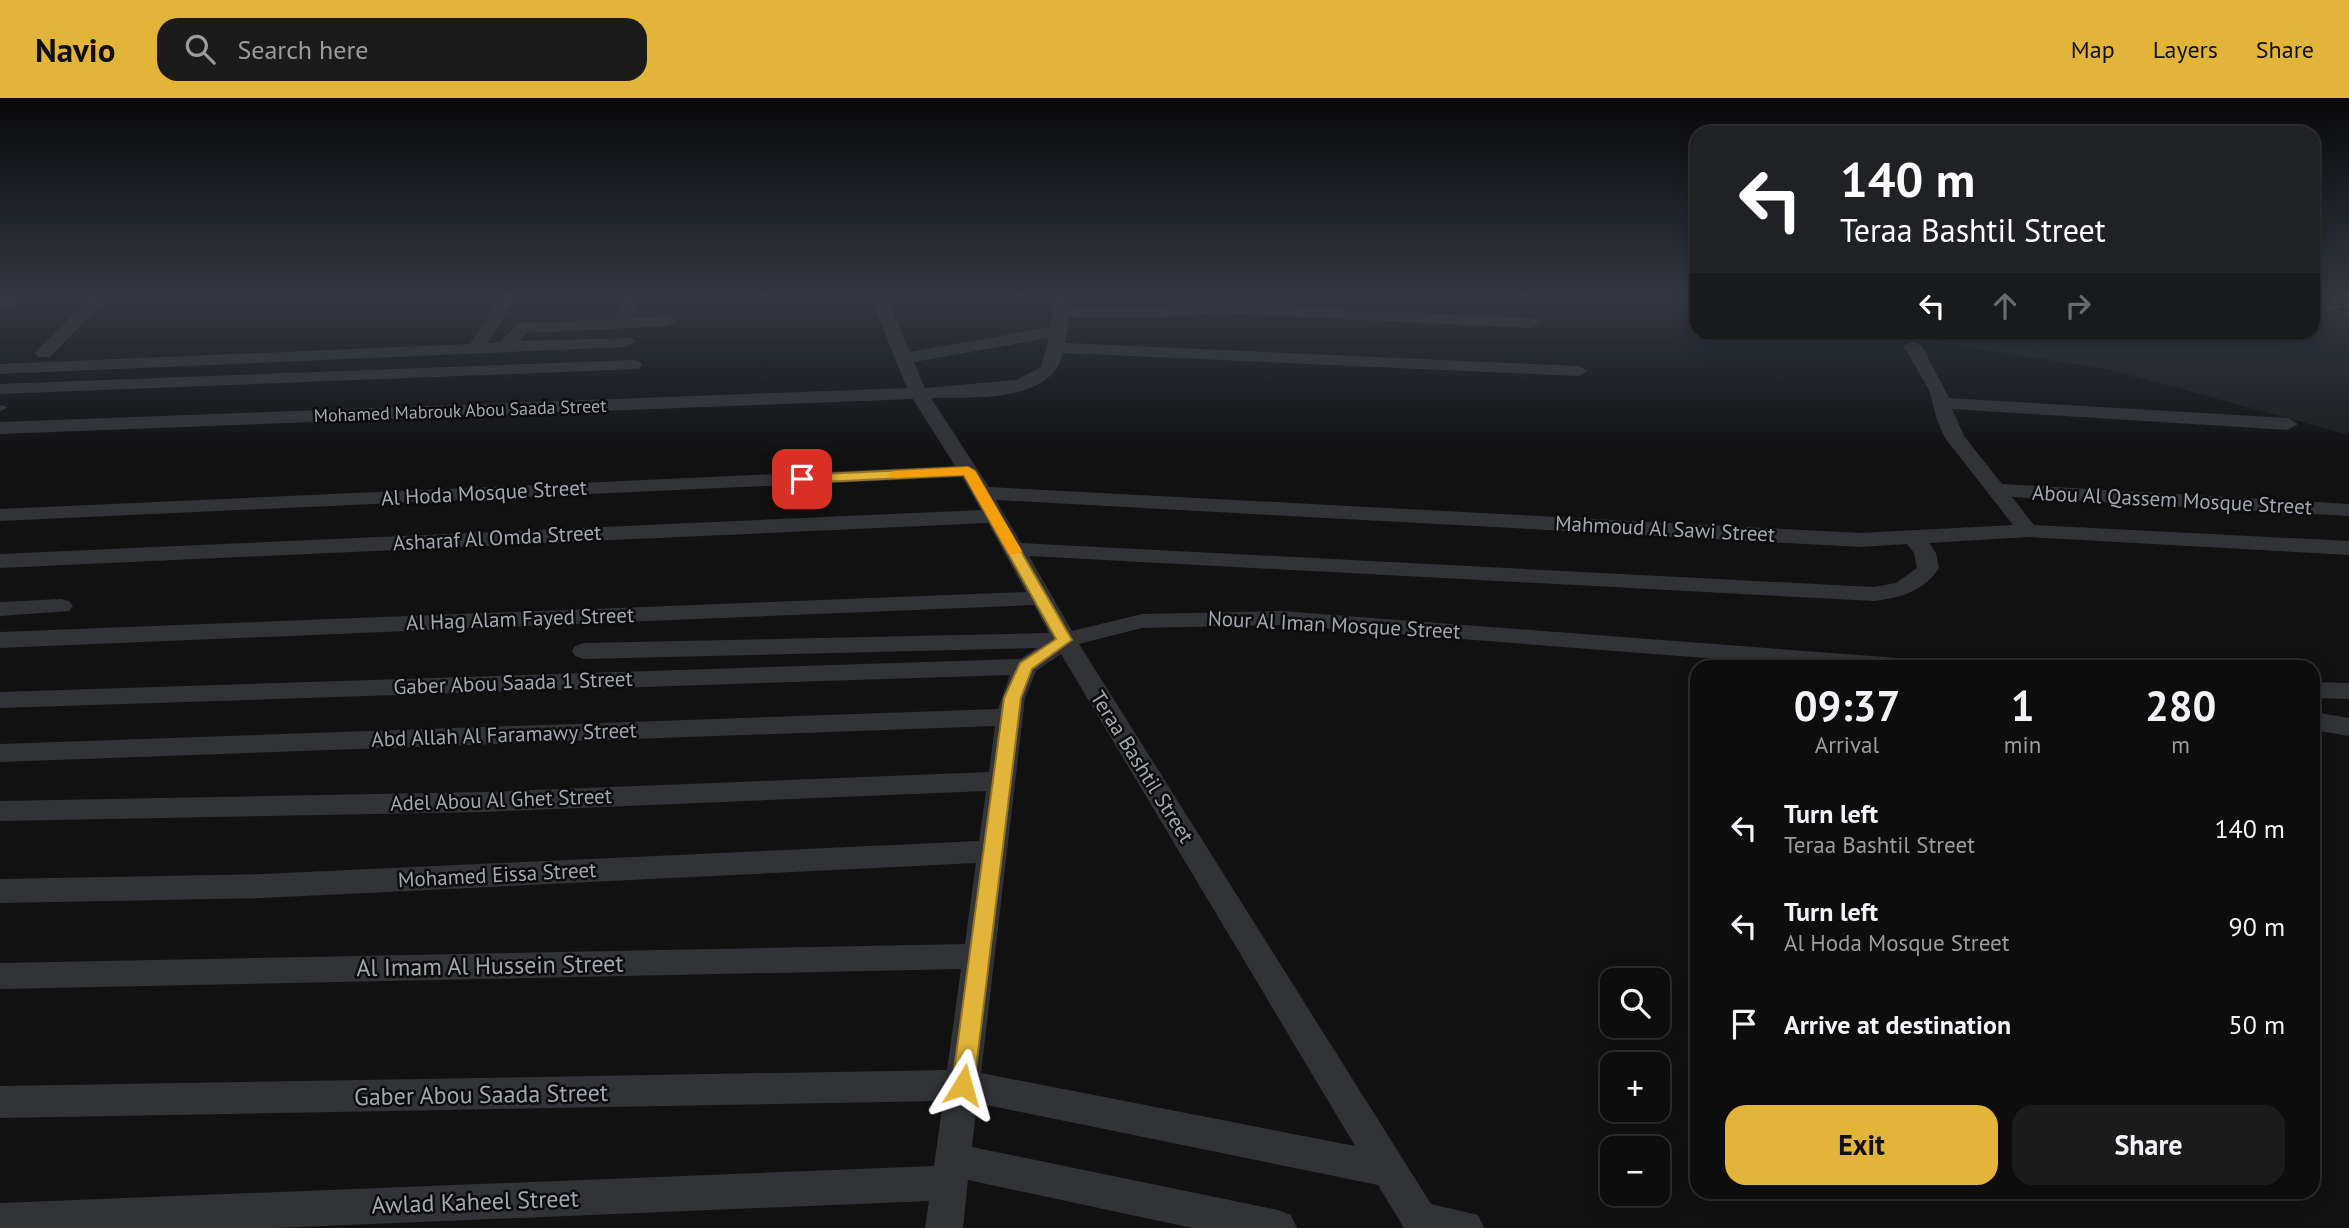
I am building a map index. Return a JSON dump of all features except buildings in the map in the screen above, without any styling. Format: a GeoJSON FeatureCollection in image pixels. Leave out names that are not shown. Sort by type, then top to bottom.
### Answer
{"type":"FeatureCollection","features":[{"type":"Feature","properties":{"kind":"street"},"geometry":{"type":"LineString","coordinates":[[44,353],[48,349]]}},
{"type":"Feature","properties":{"kind":"street"},"geometry":{"type":"LineString","coordinates":[[0,369],[479,349]]}},
{"type":"Feature","properties":{"kind":"street","name":"Teraa Bashtil Street"},"geometry":{"type":"LineString","coordinates":[[901,349],[919,394],[981,493],[1065,640],[1423,1224]]}},
{"type":"Feature","properties":{"kind":"street"},"geometry":{"type":"LineString","coordinates":[[905,358],[980,349]]}},
{"type":"Feature","properties":{"kind":"street","name":"Mohamed Mabrouk Abou Saada Street"},"geometry":{"type":"LineString","coordinates":[[0,428],[919,394],[1026,384],[1047,372],[1055,349]]}},
{"type":"Feature","properties":{"kind":"street"},"geometry":{"type":"LineString","coordinates":[[1216,349],[1579,371]]}},
{"type":"Feature","properties":{"kind":"street"},"geometry":{"type":"LineString","coordinates":[[1914,349],[1943,403],[1950,429],[2028,531]]}},
{"type":"Feature","properties":{"kind":"street"},"geometry":{"type":"LineString","coordinates":[[0,389],[633,365]]}},
{"type":"Feature","properties":{"kind":"street"},"geometry":{"type":"LineString","coordinates":[[1943,403],[2288,424]]}},
{"type":"Feature","properties":{"kind":"street","name":"Abou Al Qassem Mosque Street"},"geometry":{"type":"LineString","coordinates":[[1996,490],[2349,510]]}},
{"type":"Feature","properties":{"kind":"street","name":"Al Hoda Mosque Street"},"geometry":{"type":"LineString","coordinates":[[0,515],[981,493]]}},
{"type":"Feature","properties":{"kind":"street","name":"Mahmoud Al Sawi Street"},"geometry":{"type":"LineString","coordinates":[[981,493],[1860,540],[2028,531],[2349,548]]}},
{"type":"Feature","properties":{"kind":"street","name":"Asharaf Al Omda Street"},"geometry":{"type":"LineString","coordinates":[[0,561],[981,493]]}},
{"type":"Feature","properties":{"kind":"street"},"geometry":{"type":"LineString","coordinates":[[1013,549],[1874,594],[1901,590],[1919,582],[1928,568],[1925,553],[1913,537]]}},
{"type":"Feature","properties":{"kind":"street","name":"Al Hag Alam Fayed Street"},"geometry":{"type":"LineString","coordinates":[[0,640],[1041,598]]}},
{"type":"Feature","properties":{"kind":"street"},"geometry":{"type":"LineString","coordinates":[[0,609],[61,606]]}},
{"type":"Feature","properties":{"kind":"street","name":"Nour Al Iman Mosque Street"},"geometry":{"type":"LineString","coordinates":[[1026,667],[1065,640],[1142,621],[1281,618],[1836,660]]}},
{"type":"Feature","properties":{"kind":"street"},"geometry":{"type":"LineString","coordinates":[[584,651],[1065,640]]}},
{"type":"Feature","properties":{"kind":"street"},"geometry":{"type":"LineString","coordinates":[[944,1228],[1003,781],[1009,717],[1018,680],[1026,667]]}},
{"type":"Feature","properties":{"kind":"street","name":"Gaber Abou Saada 1 Street"},"geometry":{"type":"LineString","coordinates":[[0,700],[1026,667]]}},
{"type":"Feature","properties":{"kind":"street"},"geometry":{"type":"LineString","coordinates":[[2320,690],[2349,691]]}},
{"type":"Feature","properties":{"kind":"street","name":"Abd Allah Al Faramawy Street"},"geometry":{"type":"LineString","coordinates":[[0,753],[1009,717]]}},
{"type":"Feature","properties":{"kind":"street"},"geometry":{"type":"LineString","coordinates":[[2320,722],[2349,727]]}},
{"type":"Feature","properties":{"kind":"street","name":"Adel Abou Al Ghet Street"},"geometry":{"type":"LineString","coordinates":[[0,811],[482,802],[1003,781]]}},
{"type":"Feature","properties":{"kind":"street","name":"Mohamed Eissa Street"},"geometry":{"type":"LineString","coordinates":[[0,891],[263,886],[994,851]]}},
{"type":"Feature","properties":{"kind":"street","name":"Al Imam Al Hussein Street"},"geometry":{"type":"LineString","coordinates":[[0,976],[980,956]]}},
{"type":"Feature","properties":{"kind":"street","name":"Gaber Abou Saada Street"},"geometry":{"type":"LineString","coordinates":[[0,1102],[963,1085],[1390,1170]]}},
{"type":"Feature","properties":{"kind":"street","name":"Awlad Kaheel Street"},"geometry":{"type":"LineString","coordinates":[[0,1221],[951,1171],[1278,1228]]}},
{"type":"Feature","properties":{"kind":"street"},"geometry":{"type":"LineString","coordinates":[[1423,1224],[1465,1228]]}},
{"type":"Feature","properties":{"kind":"shaded area"},"geometry":{"type":"Polygon","coordinates":[[[1973,349],[2349,349],[2349,435],[2108,369],[1973,349]]]}},
{"type":"Feature","properties":{"kind":"slow traffic"},"geometry":{"type":"LineString","coordinates":[[894,475],[968,471],[1014,551]]}},
{"type":"Feature","properties":{"kind":"route"},"geometry":{"type":"LineString","coordinates":[[802,479],[968,471],[1065,640],[1045,651],[1026,667],[1012,698],[963,1085]]}}]}
